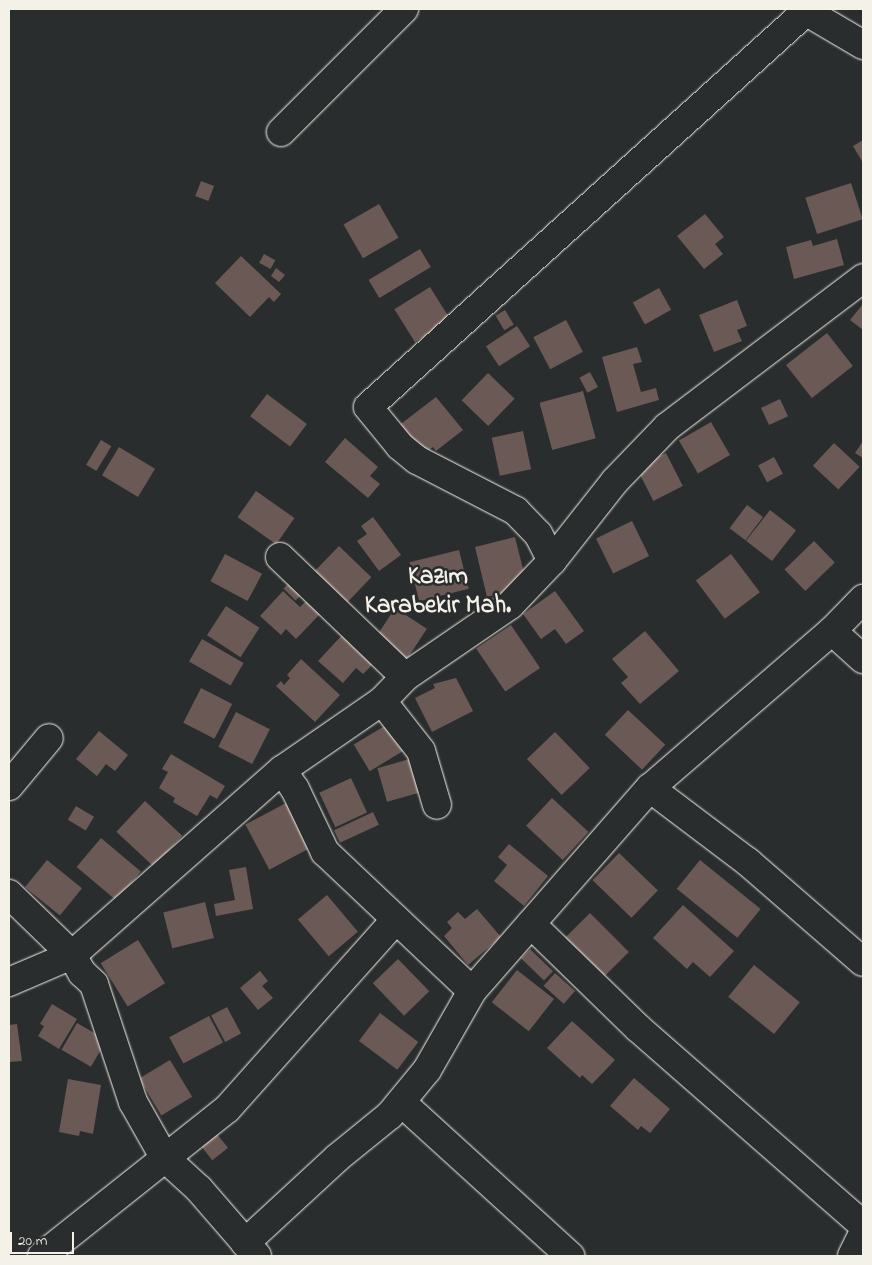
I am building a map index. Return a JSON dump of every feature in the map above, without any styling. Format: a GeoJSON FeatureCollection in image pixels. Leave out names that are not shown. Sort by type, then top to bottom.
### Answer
{"type":"FeatureCollection","features":[{"type":"Feature","properties":{"kind":"street"},"geometry":{"type":"LineString","coordinates":[[281,132],[404,9]]}},
{"type":"Feature","properties":{"kind":"street"},"geometry":{"type":"LineString","coordinates":[[552,561],[538,534],[516,511],[417,460],[400,446],[368,407],[806,10],[863,45]]}},
{"type":"Feature","properties":{"kind":"street"},"geometry":{"type":"LineString","coordinates":[[9,982],[72,955],[282,770],[382,701],[405,678],[510,605],[552,561],[615,481],[667,427],[863,278]]}},
{"type":"Feature","properties":{"kind":"street"},"geometry":{"type":"LineString","coordinates":[[280,557],[405,678]]}},
{"type":"Feature","properties":{"kind":"street"},"geometry":{"type":"LineString","coordinates":[[9,894],[72,955],[82,973],[94,984],[133,1102],[164,1158],[199,1189],[251,1250],[401,1102],[428,1070],[472,991],[650,788],[832,631],[863,599]]}},
{"type":"Feature","properties":{"kind":"street"},"geometry":{"type":"LineString","coordinates":[[832,631],[863,659]]}},
{"type":"Feature","properties":{"kind":"street"},"geometry":{"type":"LineString","coordinates":[[382,701],[421,751],[437,805]]}},
{"type":"Feature","properties":{"kind":"street"},"geometry":{"type":"LineString","coordinates":[[9,786],[49,738]]}},
{"type":"Feature","properties":{"kind":"street"},"geometry":{"type":"LineString","coordinates":[[282,770],[296,789],[325,852],[472,991]]}},
{"type":"Feature","properties":{"kind":"street"},"geometry":{"type":"LineString","coordinates":[[650,788],[748,862],[863,962]]}},
{"type":"Feature","properties":{"kind":"street"},"geometry":{"type":"LineString","coordinates":[[42,1256],[227,1109],[396,919]]}},
{"type":"Feature","properties":{"kind":"street"},"geometry":{"type":"LineString","coordinates":[[532,924],[638,1028],[863,1226]]}},
{"type":"Feature","properties":{"kind":"street"},"geometry":{"type":"LineString","coordinates":[[401,1102],[570,1256]]}},
{"type":"Feature","properties":{"kind":"street"},"geometry":{"type":"LineString","coordinates":[[852,1256],[863,1233]]}},
{"type":"Feature","properties":{"kind":"building"},"geometry":{"type":"Polygon","coordinates":[[[863,140],[863,163],[853,146],[863,140]]]}},
{"type":"Feature","properties":{"kind":"building"},"geometry":{"type":"Polygon","coordinates":[[[201,181],[214,186],[208,201],[195,196],[201,181]]]}},
{"type":"Feature","properties":{"kind":"building"},"geometry":{"type":"Polygon","coordinates":[[[851,183],[863,219],[817,234],[805,198],[851,183]]]}},
{"type":"Feature","properties":{"kind":"building"},"geometry":{"type":"Polygon","coordinates":[[[379,204],[398,238],[363,258],[343,224],[379,204]]]}},
{"type":"Feature","properties":{"kind":"building"},"geometry":{"type":"Polygon","coordinates":[[[705,214],[724,237],[715,244],[723,254],[704,269],[677,236],[705,214]]]}},
{"type":"Feature","properties":{"kind":"building"},"geometry":{"type":"Polygon","coordinates":[[[837,239],[844,265],[794,279],[786,247],[811,240],[813,246],[837,239]]]}},
{"type":"Feature","properties":{"kind":"building"},"geometry":{"type":"Polygon","coordinates":[[[420,249],[431,267],[379,298],[369,280],[420,249]]]}},
{"type":"Feature","properties":{"kind":"building"},"geometry":{"type":"Polygon","coordinates":[[[264,254],[275,260],[271,269],[259,263],[264,254]]]}},
{"type":"Feature","properties":{"kind":"building"},"geometry":{"type":"Polygon","coordinates":[[[241,256],[281,294],[274,302],[269,297],[250,317],[215,283],[241,256]]]}},
{"type":"Feature","properties":{"kind":"building"},"geometry":{"type":"Polygon","coordinates":[[[276,268],[285,275],[279,282],[271,276],[276,268]]]}},
{"type":"Feature","properties":{"kind":"building"},"geometry":{"type":"Polygon","coordinates":[[[430,287],[451,320],[415,342],[394,309],[430,287]]]}},
{"type":"Feature","properties":{"kind":"building"},"geometry":{"type":"Polygon","coordinates":[[[659,288],[671,310],[645,324],[633,303],[659,288]]]}},
{"type":"Feature","properties":{"kind":"building"},"geometry":{"type":"Polygon","coordinates":[[[737,300],[747,326],[737,330],[742,341],[714,352],[699,315],[737,300]]]}},
{"type":"Feature","properties":{"kind":"building"},"geometry":{"type":"Polygon","coordinates":[[[863,304],[863,330],[850,320],[863,304]]]}},
{"type":"Feature","properties":{"kind":"building"},"geometry":{"type":"Polygon","coordinates":[[[505,310],[514,325],[504,330],[496,316],[505,310]]]}},
{"type":"Feature","properties":{"kind":"building"},"geometry":{"type":"Polygon","coordinates":[[[566,320],[583,352],[550,369],[533,337],[566,320]]]}},
{"type":"Feature","properties":{"kind":"building"},"geometry":{"type":"Polygon","coordinates":[[[517,326],[530,346],[499,366],[486,346],[517,326]]]}},
{"type":"Feature","properties":{"kind":"building"},"geometry":{"type":"Polygon","coordinates":[[[827,333],[853,366],[812,398],[786,365],[827,333]]]}},
{"type":"Feature","properties":{"kind":"building"},"geometry":{"type":"Polygon","coordinates":[[[637,347],[642,362],[633,364],[641,392],[656,388],[659,400],[617,412],[602,357],[637,347]]]}},
{"type":"Feature","properties":{"kind":"building"},"geometry":{"type":"Polygon","coordinates":[[[590,372],[598,387],[587,393],[579,378],[590,372]]]}},
{"type":"Feature","properties":{"kind":"building"},"geometry":{"type":"Polygon","coordinates":[[[488,373],[515,399],[488,426],[462,400],[488,373]]]}},
{"type":"Feature","properties":{"kind":"building"},"geometry":{"type":"Polygon","coordinates":[[[583,391],[596,438],[552,450],[540,403],[583,391]]]}},
{"type":"Feature","properties":{"kind":"building"},"geometry":{"type":"Polygon","coordinates":[[[267,394],[307,424],[290,446],[250,416],[267,394]]]}},
{"type":"Feature","properties":{"kind":"building"},"geometry":{"type":"Polygon","coordinates":[[[436,397],[463,430],[436,451],[433,447],[420,457],[397,427],[436,397]]]}},
{"type":"Feature","properties":{"kind":"building"},"geometry":{"type":"Polygon","coordinates":[[[780,399],[788,416],[769,425],[761,408],[780,399]]]}},
{"type":"Feature","properties":{"kind":"building"},"geometry":{"type":"Polygon","coordinates":[[[711,422],[730,455],[698,473],[679,441],[711,422]]]}},
{"type":"Feature","properties":{"kind":"building"},"geometry":{"type":"Polygon","coordinates":[[[523,431],[531,469],[500,476],[492,438],[523,431]]]}},
{"type":"Feature","properties":{"kind":"building"},"geometry":{"type":"Polygon","coordinates":[[[345,438],[378,467],[370,476],[380,484],[368,498],[325,462],[345,438]]]}},
{"type":"Feature","properties":{"kind":"building"},"geometry":{"type":"Polygon","coordinates":[[[101,440],[111,446],[96,471],[86,465],[101,440]]]}},
{"type":"Feature","properties":{"kind":"building"},"geometry":{"type":"Polygon","coordinates":[[[863,441],[863,458],[855,453],[863,441]]]}},
{"type":"Feature","properties":{"kind":"building"},"geometry":{"type":"Polygon","coordinates":[[[834,443],[860,467],[838,490],[813,466],[834,443]]]}},
{"type":"Feature","properties":{"kind":"building"},"geometry":{"type":"Polygon","coordinates":[[[119,447],[155,469],[138,497],[102,475],[119,447]]]}},
{"type":"Feature","properties":{"kind":"building"},"geometry":{"type":"Polygon","coordinates":[[[666,453],[683,486],[653,501],[637,468],[666,453]]]}},
{"type":"Feature","properties":{"kind":"building"},"geometry":{"type":"Polygon","coordinates":[[[774,457],[783,474],[767,482],[758,465],[774,457]]]}},
{"type":"Feature","properties":{"kind":"building"},"geometry":{"type":"Polygon","coordinates":[[[256,491],[295,518],[276,544],[238,517],[256,491]]]}},
{"type":"Feature","properties":{"kind":"building"},"geometry":{"type":"Polygon","coordinates":[[[747,505],[763,517],[746,540],[730,528],[747,505]]]}},
{"type":"Feature","properties":{"kind":"building"},"geometry":{"type":"Polygon","coordinates":[[[770,510],[796,530],[772,561],[746,541],[770,510]]]}},
{"type":"Feature","properties":{"kind":"building"},"geometry":{"type":"Polygon","coordinates":[[[373,517],[401,555],[379,571],[357,541],[367,534],[361,526],[373,517]]]}},
{"type":"Feature","properties":{"kind":"building"},"geometry":{"type":"Polygon","coordinates":[[[632,521],[649,556],[613,574],[596,539],[632,521]]]}},
{"type":"Feature","properties":{"kind":"building"},"geometry":{"type":"Polygon","coordinates":[[[515,537],[524,573],[505,592],[487,597],[475,547],[515,537]]]}},
{"type":"Feature","properties":{"kind":"building"},"geometry":{"type":"Polygon","coordinates":[[[814,541],[835,563],[805,591],[785,569],[814,541]]]}},
{"type":"Feature","properties":{"kind":"building"},"geometry":{"type":"Polygon","coordinates":[[[339,546],[371,577],[346,604],[313,573],[339,546]]]}},
{"type":"Feature","properties":{"kind":"building"},"geometry":{"type":"Polygon","coordinates":[[[459,550],[469,589],[419,601],[410,562],[459,550]]]}},
{"type":"Feature","properties":{"kind":"building"},"geometry":{"type":"Polygon","coordinates":[[[225,554],[262,574],[248,601],[210,581],[225,554]]]}},
{"type":"Feature","properties":{"kind":"building"},"geometry":{"type":"Polygon","coordinates":[[[731,554],[760,592],[725,619],[696,580],[731,554]]]}},
{"type":"Feature","properties":{"kind":"building"},"geometry":{"type":"Polygon","coordinates":[[[292,580],[304,592],[296,601],[284,588],[292,580]]]}},
{"type":"Feature","properties":{"kind":"building"},"geometry":{"type":"Polygon","coordinates":[[[283,591],[300,607],[306,601],[320,614],[296,639],[286,629],[281,635],[260,616],[283,591]]]}},
{"type":"Feature","properties":{"kind":"building"},"geometry":{"type":"Polygon","coordinates":[[[555,591],[584,631],[566,644],[555,629],[541,639],[523,614],[555,591]]]}},
{"type":"Feature","properties":{"kind":"building"},"geometry":{"type":"Polygon","coordinates":[[[226,606],[260,628],[240,657],[207,635],[226,606]]]}},
{"type":"Feature","properties":{"kind":"building"},"geometry":{"type":"Polygon","coordinates":[[[395,608],[427,629],[406,661],[374,640],[395,608]]]}},
{"type":"Feature","properties":{"kind":"building"},"geometry":{"type":"Polygon","coordinates":[[[511,625],[540,668],[505,692],[476,648],[511,625]]]}},
{"type":"Feature","properties":{"kind":"building"},"geometry":{"type":"Polygon","coordinates":[[[645,631],[679,671],[640,704],[621,683],[628,677],[612,659],[645,631]]]}},
{"type":"Feature","properties":{"kind":"building"},"geometry":{"type":"Polygon","coordinates":[[[343,634],[374,663],[363,674],[356,668],[343,683],[318,661],[343,634]]]}},
{"type":"Feature","properties":{"kind":"building"},"geometry":{"type":"Polygon","coordinates":[[[202,639],[244,663],[231,686],[189,662],[202,639]]]}},
{"type":"Feature","properties":{"kind":"building"},"geometry":{"type":"Polygon","coordinates":[[[301,659],[340,695],[315,722],[276,686],[281,681],[284,685],[290,678],[287,675],[301,659]]]}},
{"type":"Feature","properties":{"kind":"building"},"geometry":{"type":"Polygon","coordinates":[[[456,678],[473,711],[432,732],[415,698],[435,688],[433,684],[456,678]]]}},
{"type":"Feature","properties":{"kind":"building"},"geometry":{"type":"Polygon","coordinates":[[[201,688],[232,704],[214,739],[183,723],[201,688]]]}},
{"type":"Feature","properties":{"kind":"building"},"geometry":{"type":"Polygon","coordinates":[[[628,710],[665,745],[642,770],[605,735],[628,710]]]}},
{"type":"Feature","properties":{"kind":"building"},"geometry":{"type":"Polygon","coordinates":[[[236,712],[270,729],[252,764],[218,747],[236,712]]]}},
{"type":"Feature","properties":{"kind":"building"},"geometry":{"type":"Polygon","coordinates":[[[388,724],[404,751],[370,771],[354,745],[388,724]]]}},
{"type":"Feature","properties":{"kind":"building"},"geometry":{"type":"Polygon","coordinates":[[[99,731],[128,755],[115,771],[106,764],[97,776],[76,759],[99,731]]]}},
{"type":"Feature","properties":{"kind":"building"},"geometry":{"type":"Polygon","coordinates":[[[555,732],[590,768],[562,795],[527,759],[555,732]]]}},
{"type":"Feature","properties":{"kind":"building"},"geometry":{"type":"Polygon","coordinates":[[[171,754],[225,786],[217,799],[210,795],[197,816],[173,802],[175,798],[159,788],[168,772],[162,769],[171,754]]]}},
{"type":"Feature","properties":{"kind":"building"},"geometry":{"type":"Polygon","coordinates":[[[413,758],[423,792],[387,802],[377,768],[413,758]]]}},
{"type":"Feature","properties":{"kind":"building"},"geometry":{"type":"Polygon","coordinates":[[[351,778],[367,812],[335,827],[319,793],[351,778]]]}},
{"type":"Feature","properties":{"kind":"building"},"geometry":{"type":"Polygon","coordinates":[[[552,798],[589,832],[563,860],[526,826],[552,798]]]}},
{"type":"Feature","properties":{"kind":"building"},"geometry":{"type":"Polygon","coordinates":[[[145,801],[182,836],[154,866],[116,832],[145,801]]]}},
{"type":"Feature","properties":{"kind":"building"},"geometry":{"type":"Polygon","coordinates":[[[286,803],[310,848],[269,870],[245,825],[286,803]]]}},
{"type":"Feature","properties":{"kind":"building"},"geometry":{"type":"Polygon","coordinates":[[[76,806],[94,817],[86,831],[68,820],[76,806]]]}},
{"type":"Feature","properties":{"kind":"building"},"geometry":{"type":"Polygon","coordinates":[[[373,812],[379,825],[340,843],[334,830],[373,812]]]}},
{"type":"Feature","properties":{"kind":"building"},"geometry":{"type":"Polygon","coordinates":[[[101,838],[141,871],[116,901],[77,867],[101,838]]]}},
{"type":"Feature","properties":{"kind":"building"},"geometry":{"type":"Polygon","coordinates":[[[509,844],[548,876],[524,906],[494,881],[507,865],[498,857],[509,844]]]}},
{"type":"Feature","properties":{"kind":"building"},"geometry":{"type":"Polygon","coordinates":[[[619,853],[658,891],[631,918],[593,880],[619,853]]]}},
{"type":"Feature","properties":{"kind":"building"},"geometry":{"type":"Polygon","coordinates":[[[47,860],[82,888],[60,916],[25,887],[47,860]]]}},
{"type":"Feature","properties":{"kind":"building"},"geometry":{"type":"Polygon","coordinates":[[[700,860],[761,909],[737,938],[677,889],[700,860]]]}},
{"type":"Feature","properties":{"kind":"building"},"geometry":{"type":"Polygon","coordinates":[[[246,867],[253,909],[216,916],[214,904],[235,900],[229,870],[246,867]]]}},
{"type":"Feature","properties":{"kind":"building"},"geometry":{"type":"Polygon","coordinates":[[[327,895],[358,932],[329,956],[298,919],[327,895]]]}},
{"type":"Feature","properties":{"kind":"building"},"geometry":{"type":"Polygon","coordinates":[[[205,902],[214,938],[172,948],[163,912],[205,902]]]}},
{"type":"Feature","properties":{"kind":"building"},"geometry":{"type":"Polygon","coordinates":[[[683,905],[734,951],[710,977],[693,962],[687,969],[653,938],[683,905]]]}},
{"type":"Feature","properties":{"kind":"building"},"geometry":{"type":"Polygon","coordinates":[[[477,909],[501,937],[468,965],[444,936],[452,928],[447,922],[458,912],[465,919],[477,909]]]}},
{"type":"Feature","properties":{"kind":"building"},"geometry":{"type":"Polygon","coordinates":[[[590,913],[629,952],[602,979],[563,940],[590,913]]]}},
{"type":"Feature","properties":{"kind":"building"},"geometry":{"type":"Polygon","coordinates":[[[138,940],[165,983],[128,1007],[101,963],[138,940]]]}},
{"type":"Feature","properties":{"kind":"building"},"geometry":{"type":"Polygon","coordinates":[[[530,949],[553,971],[544,981],[521,958],[530,949]]]}},
{"type":"Feature","properties":{"kind":"building"},"geometry":{"type":"Polygon","coordinates":[[[398,959],[429,991],[404,1016],[373,983],[398,959]]]}},
{"type":"Feature","properties":{"kind":"building"},"geometry":{"type":"Polygon","coordinates":[[[754,965],[800,1002],[774,1034],[728,997],[754,965]]]}},
{"type":"Feature","properties":{"kind":"building"},"geometry":{"type":"Polygon","coordinates":[[[517,970],[554,999],[529,1031],[492,1002],[517,970]]]}},
{"type":"Feature","properties":{"kind":"building"},"geometry":{"type":"Polygon","coordinates":[[[260,971],[268,981],[262,986],[273,998],[258,1010],[240,988],[260,971]]]}},
{"type":"Feature","properties":{"kind":"building"},"geometry":{"type":"Polygon","coordinates":[[[555,973],[575,991],[564,1004],[544,986],[555,973]]]}},
{"type":"Feature","properties":{"kind":"building"},"geometry":{"type":"Polygon","coordinates":[[[52,1004],[77,1019],[59,1049],[38,1036],[44,1026],[40,1024],[52,1004]]]}},
{"type":"Feature","properties":{"kind":"building"},"geometry":{"type":"Polygon","coordinates":[[[227,1007],[241,1033],[225,1042],[211,1015],[227,1007]]]}},
{"type":"Feature","properties":{"kind":"building"},"geometry":{"type":"Polygon","coordinates":[[[380,1013],[418,1042],[397,1070],[359,1041],[380,1013]]]}},
{"type":"Feature","properties":{"kind":"building"},"geometry":{"type":"Polygon","coordinates":[[[209,1016],[223,1042],[183,1064],[169,1037],[209,1016]]]}},
{"type":"Feature","properties":{"kind":"building"},"geometry":{"type":"Polygon","coordinates":[[[572,1021],[615,1060],[592,1084],[582,1075],[580,1078],[547,1048],[572,1021]]]}},
{"type":"Feature","properties":{"kind":"building"},"geometry":{"type":"Polygon","coordinates":[[[77,1023],[106,1040],[91,1067],[62,1050],[77,1023]]]}},
{"type":"Feature","properties":{"kind":"building"},"geometry":{"type":"Polygon","coordinates":[[[17,1024],[22,1061],[9,1062],[9,1025],[17,1024]]]}},
{"type":"Feature","properties":{"kind":"building"},"geometry":{"type":"Polygon","coordinates":[[[170,1060],[192,1097],[161,1115],[139,1079],[170,1060]]]}},
{"type":"Feature","properties":{"kind":"building"},"geometry":{"type":"Polygon","coordinates":[[[634,1078],[670,1109],[650,1133],[641,1126],[638,1130],[610,1106],[634,1078]]]}},
{"type":"Feature","properties":{"kind":"building"},"geometry":{"type":"Polygon","coordinates":[[[68,1079],[101,1085],[93,1134],[80,1131],[79,1136],[59,1132],[68,1079]]]}},
{"type":"Feature","properties":{"kind":"building"},"geometry":{"type":"Polygon","coordinates":[[[216,1133],[228,1148],[212,1160],[200,1146],[216,1133]]]}},
{"type":"Feature","properties":{"kind":"district","name":"Kazım Karabekir Mah."},"geometry":{"type":"Point","coordinates":[438,592]}}]}
